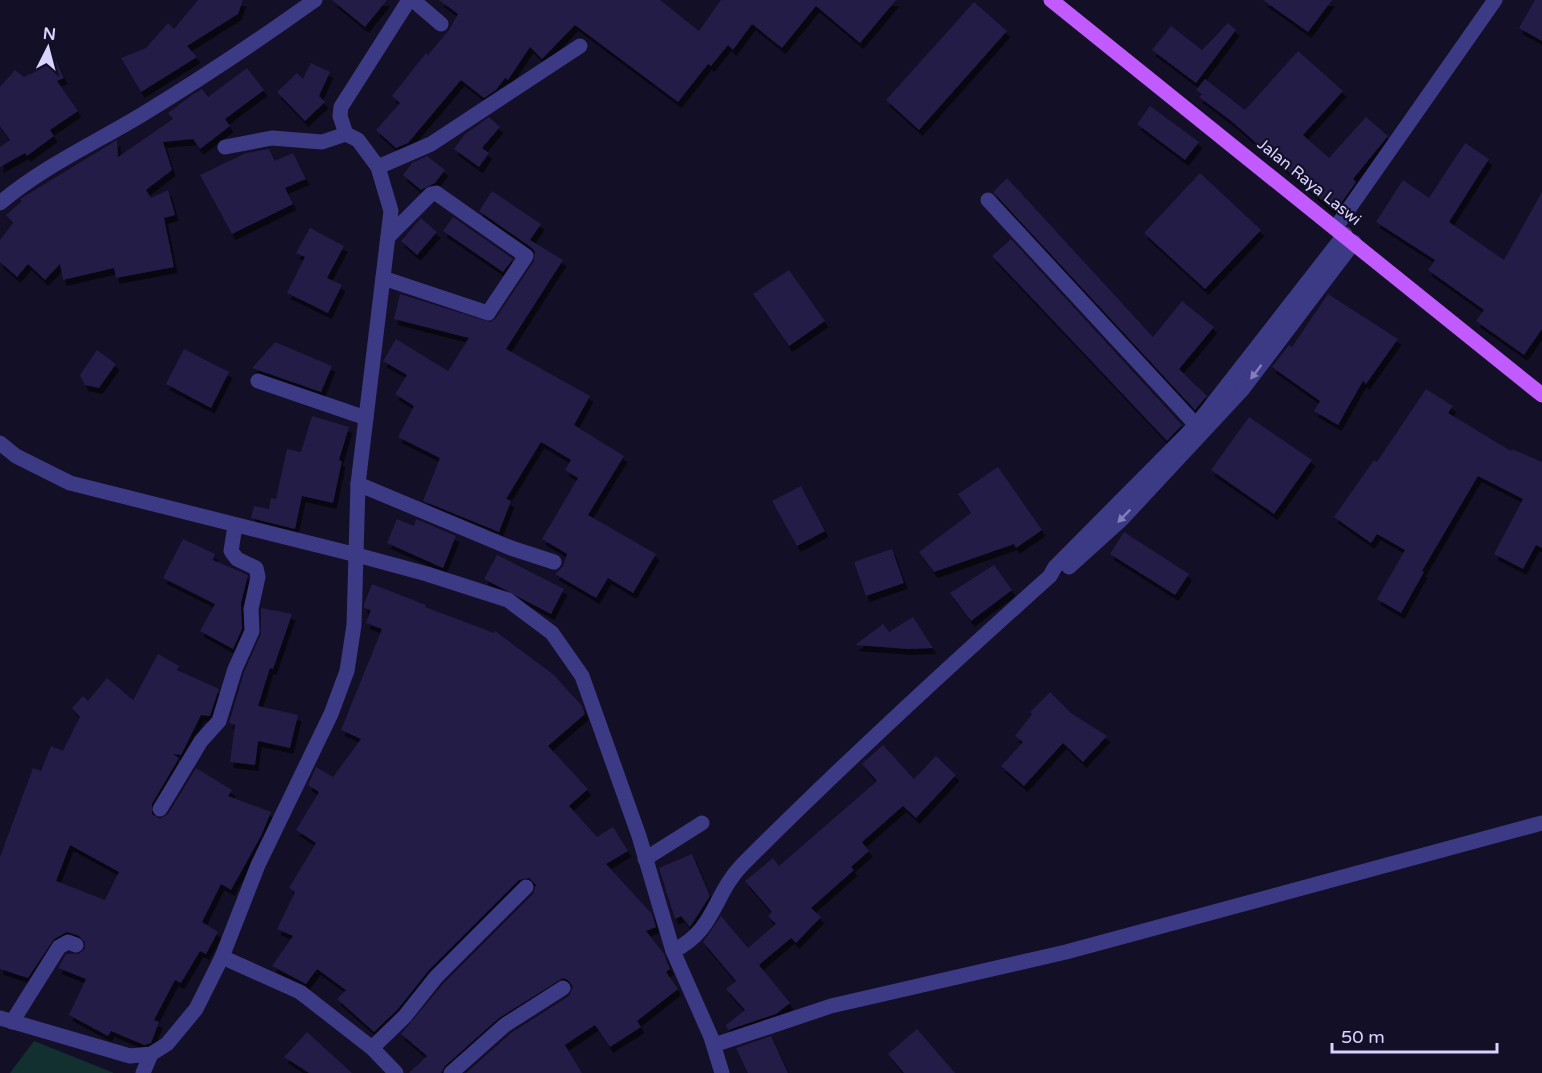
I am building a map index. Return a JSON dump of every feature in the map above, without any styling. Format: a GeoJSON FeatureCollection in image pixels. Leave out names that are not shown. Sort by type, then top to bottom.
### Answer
{"type":"FeatureCollection","features":[{"type":"Feature","properties":{"kind":"main road","name":"Jalan Raya Laswi"},"geometry":{"type":"LineString","coordinates":[[1051,0],[1345,234],[1542,395]]}},
{"type":"Feature","properties":{"kind":"street"},"geometry":{"type":"LineString","coordinates":[[0,203],[28,180],[143,114],[269,33],[315,0]]}},
{"type":"Feature","properties":{"kind":"street"},"geometry":{"type":"LineString","coordinates":[[76,945],[68,942],[59,947],[6,1020],[130,1056],[151,1054],[167,1044],[196,1009],[222,957],[258,865],[331,714],[347,671],[354,626],[358,484],[391,211],[378,167],[358,140],[346,134],[340,116],[341,108],[411,0],[441,24]]}},
{"type":"Feature","properties":{"kind":"street"},"geometry":{"type":"LineString","coordinates":[[673,951],[699,935],[740,867],[927,686],[1050,576],[1055,567],[1202,424],[1345,234],[1496,0]]}},
{"type":"Feature","properties":{"kind":"street"},"geometry":{"type":"LineString","coordinates":[[378,167],[431,144],[580,46]]}},
{"type":"Feature","properties":{"kind":"street"},"geometry":{"type":"LineString","coordinates":[[225,147],[272,138],[322,142],[346,134]]}},
{"type":"Feature","properties":{"kind":"street"},"geometry":{"type":"LineString","coordinates":[[383,279],[488,314],[526,255],[436,193],[431,194],[388,237]]}},
{"type":"Feature","properties":{"kind":"street"},"geometry":{"type":"LineString","coordinates":[[988,200],[1202,424]]}},
{"type":"Feature","properties":{"kind":"street"},"geometry":{"type":"LineString","coordinates":[[258,381],[366,418]]}},
{"type":"Feature","properties":{"kind":"street"},"geometry":{"type":"LineString","coordinates":[[0,442],[16,456],[70,483],[357,555],[508,600],[552,633],[582,676],[645,860],[673,951],[714,1045],[722,1073]]}},
{"type":"Feature","properties":{"kind":"street"},"geometry":{"type":"LineString","coordinates":[[358,484],[500,544],[554,562]]}},
{"type":"Feature","properties":{"kind":"street"},"geometry":{"type":"LineString","coordinates":[[160,809],[192,756],[219,721],[235,669],[252,631],[251,609],[258,577],[256,568],[237,559],[231,551],[235,526]]}},
{"type":"Feature","properties":{"kind":"street"},"geometry":{"type":"LineString","coordinates":[[645,860],[702,823]]}},
{"type":"Feature","properties":{"kind":"street"},"geometry":{"type":"LineString","coordinates":[[714,1045],[831,1006],[1066,952],[1542,823]]}},
{"type":"Feature","properties":{"kind":"street"},"geometry":{"type":"LineString","coordinates":[[372,1048],[405,1016],[436,977],[526,887]]}},
{"type":"Feature","properties":{"kind":"street"},"geometry":{"type":"LineString","coordinates":[[222,957],[300,992],[372,1048],[396,1073]]}},
{"type":"Feature","properties":{"kind":"street"},"geometry":{"type":"LineString","coordinates":[[451,1073],[505,1025],[563,988]]}},
{"type":"Feature","properties":{"kind":"street"},"geometry":{"type":"LineString","coordinates":[[143,1073],[151,1054]]}},
{"type":"Feature","properties":{"kind":"green space"},"geometry":{"type":"Polygon","coordinates":[[[34,1041],[114,1073],[10,1073],[34,1041]]]}},
{"type":"Feature","properties":{"kind":"building"},"geometry":{"type":"Polygon","coordinates":[[[198,0],[243,0],[238,14],[187,46],[197,57],[141,92],[121,58],[146,48],[168,23],[174,29],[198,0]]]}},
{"type":"Feature","properties":{"kind":"building"},"geometry":{"type":"Polygon","coordinates":[[[332,0],[387,0],[365,27],[332,0]]]}},
{"type":"Feature","properties":{"kind":"building"},"geometry":{"type":"Polygon","coordinates":[[[439,0],[660,0],[699,31],[721,0],[896,0],[860,43],[816,6],[782,48],[752,24],[733,50],[728,45],[711,66],[708,64],[678,102],[575,25],[542,59],[530,47],[508,80],[505,78],[496,90],[484,98],[461,80],[408,143],[396,148],[376,130],[400,103],[392,96],[426,53],[428,55],[449,30],[458,14],[439,0]]]}},
{"type":"Feature","properties":{"kind":"building"},"geometry":{"type":"Polygon","coordinates":[[[1263,0],[1332,0],[1308,32],[1263,0]]]}},
{"type":"Feature","properties":{"kind":"building"},"geometry":{"type":"Polygon","coordinates":[[[1535,0],[1542,0],[1542,41],[1519,28],[1535,0]]]}},
{"type":"Feature","properties":{"kind":"building"},"geometry":{"type":"Polygon","coordinates":[[[974,2],[1007,31],[919,130],[886,100],[974,2]]]}},
{"type":"Feature","properties":{"kind":"building"},"geometry":{"type":"Polygon","coordinates":[[[1228,23],[1236,30],[1196,83],[1152,50],[1171,26],[1202,50],[1228,23]]]}},
{"type":"Feature","properties":{"kind":"building"},"geometry":{"type":"Polygon","coordinates":[[[1298,51],[1343,91],[1303,135],[1329,158],[1366,117],[1388,136],[1353,179],[1356,182],[1335,212],[1230,120],[1199,97],[1202,94],[1196,90],[1205,79],[1245,110],[1298,51]]]}},
{"type":"Feature","properties":{"kind":"building"},"geometry":{"type":"Polygon","coordinates":[[[56,61],[64,78],[57,81],[78,111],[50,130],[54,136],[27,156],[25,153],[0,167],[0,147],[10,140],[0,126],[0,87],[15,70],[24,77],[56,61]]]}},
{"type":"Feature","properties":{"kind":"building"},"geometry":{"type":"Polygon","coordinates":[[[311,63],[330,72],[319,96],[325,102],[305,121],[277,92],[297,73],[303,79],[311,63]]]}},
{"type":"Feature","properties":{"kind":"building"},"geometry":{"type":"Polygon","coordinates":[[[247,68],[264,90],[225,119],[230,126],[200,149],[193,139],[163,142],[172,170],[146,190],[151,198],[168,190],[175,215],[164,218],[174,267],[116,278],[114,268],[63,280],[60,264],[45,280],[28,264],[17,277],[0,262],[0,240],[13,223],[6,215],[22,201],[20,199],[117,140],[118,157],[173,119],[168,113],[192,95],[202,89],[208,97],[247,68]]]}},
{"type":"Feature","properties":{"kind":"building"},"geometry":{"type":"Polygon","coordinates":[[[1150,106],[1199,142],[1185,160],[1137,124],[1150,106]]]}},
{"type":"Feature","properties":{"kind":"building"},"geometry":{"type":"Polygon","coordinates":[[[489,117],[500,127],[482,148],[489,153],[479,167],[454,149],[464,135],[489,117]]]}},
{"type":"Feature","properties":{"kind":"building"},"geometry":{"type":"Polygon","coordinates":[[[1465,143],[1489,159],[1449,222],[1504,260],[1542,192],[1542,329],[1524,355],[1476,321],[1484,310],[1428,270],[1435,260],[1376,222],[1403,180],[1429,198],[1465,143]]]}},
{"type":"Feature","properties":{"kind":"building"},"geometry":{"type":"Polygon","coordinates":[[[269,149],[275,161],[293,153],[306,179],[285,188],[293,204],[232,234],[200,175],[246,153],[269,149]]]}},
{"type":"Feature","properties":{"kind":"building"},"geometry":{"type":"Polygon","coordinates":[[[427,156],[445,170],[435,183],[421,190],[403,175],[412,163],[427,156]]]}},
{"type":"Feature","properties":{"kind":"building"},"geometry":{"type":"Polygon","coordinates":[[[1200,173],[1261,230],[1205,289],[1144,233],[1200,173]]]}},
{"type":"Feature","properties":{"kind":"building"},"geometry":{"type":"Polygon","coordinates":[[[1007,178],[1153,337],[1182,301],[1214,327],[1179,369],[1207,396],[1195,410],[993,192],[1007,178]]]}},
{"type":"Feature","properties":{"kind":"building"},"geometry":{"type":"Polygon","coordinates":[[[492,191],[541,224],[530,240],[563,260],[506,349],[590,396],[574,425],[624,456],[588,515],[656,554],[633,593],[608,578],[596,598],[555,574],[563,566],[567,554],[542,539],[578,478],[565,470],[571,460],[541,442],[506,499],[511,501],[499,532],[423,501],[440,458],[398,437],[414,406],[395,394],[407,375],[383,361],[396,339],[448,371],[469,338],[394,319],[400,294],[490,322],[496,318],[534,261],[535,252],[532,248],[479,211],[492,191]]]}},
{"type":"Feature","properties":{"kind":"building"},"geometry":{"type":"Polygon","coordinates":[[[453,217],[513,259],[503,272],[443,231],[453,217]]]}},
{"type":"Feature","properties":{"kind":"building"},"geometry":{"type":"Polygon","coordinates":[[[421,218],[437,232],[417,255],[401,241],[421,218]]]}},
{"type":"Feature","properties":{"kind":"building"},"geometry":{"type":"Polygon","coordinates":[[[310,228],[344,246],[327,278],[342,285],[328,313],[287,293],[305,257],[296,253],[310,228]]]}},
{"type":"Feature","properties":{"kind":"building"},"geometry":{"type":"Polygon","coordinates":[[[1011,239],[1182,425],[1167,441],[992,256],[1011,239]]]}},
{"type":"Feature","properties":{"kind":"building"},"geometry":{"type":"Polygon","coordinates":[[[789,270],[825,321],[789,346],[753,294],[789,270]]]}},
{"type":"Feature","properties":{"kind":"building"},"geometry":{"type":"Polygon","coordinates":[[[1328,294],[1398,339],[1366,384],[1363,381],[1338,425],[1314,411],[1320,401],[1272,367],[1289,345],[1292,347],[1328,294]]]}},
{"type":"Feature","properties":{"kind":"building"},"geometry":{"type":"Polygon","coordinates":[[[275,342],[332,366],[321,392],[252,368],[275,342]]]}},
{"type":"Feature","properties":{"kind":"building"},"geometry":{"type":"Polygon","coordinates":[[[184,349],[229,372],[211,408],[166,384],[184,349]]]}},
{"type":"Feature","properties":{"kind":"building"},"geometry":{"type":"Polygon","coordinates":[[[97,350],[116,364],[99,388],[85,385],[80,375],[97,350]]]}},
{"type":"Feature","properties":{"kind":"building"},"geometry":{"type":"Polygon","coordinates":[[[1426,389],[1453,406],[1448,413],[1511,451],[1512,449],[1542,462],[1542,548],[1536,545],[1523,569],[1494,554],[1523,499],[1478,476],[1422,571],[1424,572],[1401,613],[1377,599],[1405,550],[1377,534],[1371,543],[1334,517],[1374,460],[1377,462],[1426,389]]]}},
{"type":"Feature","properties":{"kind":"building"},"geometry":{"type":"Polygon","coordinates":[[[312,416],[349,427],[339,460],[342,461],[333,503],[302,496],[295,529],[251,518],[254,506],[269,509],[271,498],[276,499],[287,449],[301,452],[312,416]]]}},
{"type":"Feature","properties":{"kind":"building"},"geometry":{"type":"Polygon","coordinates":[[[1249,417],[1312,460],[1274,514],[1211,470],[1249,417]]]}},
{"type":"Feature","properties":{"kind":"building"},"geometry":{"type":"Polygon","coordinates":[[[998,467],[1042,530],[1016,548],[1014,544],[934,572],[919,552],[971,513],[958,494],[998,467]]]}},
{"type":"Feature","properties":{"kind":"building"},"geometry":{"type":"Polygon","coordinates":[[[801,486],[825,531],[797,546],[772,501],[801,486]]]}},
{"type":"Feature","properties":{"kind":"building"},"geometry":{"type":"Polygon","coordinates":[[[397,519],[414,526],[416,519],[456,536],[443,568],[387,543],[397,519]]]}},
{"type":"Feature","properties":{"kind":"building"},"geometry":{"type":"Polygon","coordinates":[[[1124,532],[1189,574],[1175,595],[1110,554],[1124,532]]]}},
{"type":"Feature","properties":{"kind":"building"},"geometry":{"type":"Polygon","coordinates":[[[183,539],[215,554],[213,560],[248,575],[241,603],[242,629],[233,649],[200,631],[215,604],[163,578],[183,539]]]}},
{"type":"Feature","properties":{"kind":"building"},"geometry":{"type":"Polygon","coordinates":[[[892,549],[904,583],[866,596],[854,562],[892,549]]]}},
{"type":"Feature","properties":{"kind":"building"},"geometry":{"type":"Polygon","coordinates":[[[497,555],[564,589],[551,614],[484,579],[497,555]]]}},
{"type":"Feature","properties":{"kind":"building"},"geometry":{"type":"Polygon","coordinates":[[[994,565],[1012,590],[971,621],[950,593],[994,565]]]}},
{"type":"Feature","properties":{"kind":"building"},"geometry":{"type":"Polygon","coordinates":[[[372,584],[426,605],[425,607],[494,633],[495,631],[554,675],[582,706],[585,714],[548,746],[588,789],[569,806],[597,837],[613,827],[628,851],[606,864],[652,914],[656,927],[646,931],[664,954],[670,969],[666,972],[678,989],[637,1021],[641,1027],[610,1047],[595,1025],[565,1045],[582,1073],[466,1073],[511,1033],[569,996],[573,987],[568,980],[563,978],[499,1018],[445,1066],[441,1073],[409,1073],[427,1056],[401,1034],[443,984],[533,894],[536,885],[529,878],[519,880],[429,970],[398,1009],[374,1032],[337,999],[346,990],[317,969],[306,984],[272,966],[293,936],[277,929],[295,892],[289,888],[316,843],[296,830],[319,792],[308,785],[316,767],[333,777],[361,739],[341,730],[382,629],[366,623],[371,610],[364,608],[364,604],[372,584]]]}},
{"type":"Feature","properties":{"kind":"building"},"geometry":{"type":"Polygon","coordinates":[[[261,608],[292,614],[273,669],[270,668],[258,706],[298,715],[290,748],[258,741],[255,765],[230,762],[235,725],[229,723],[244,672],[261,634],[261,608]]]}},
{"type":"Feature","properties":{"kind":"building"},"geometry":{"type":"Polygon","coordinates":[[[913,617],[933,648],[908,649],[855,645],[883,624],[889,632],[913,617]]]}},
{"type":"Feature","properties":{"kind":"building"},"geometry":{"type":"Polygon","coordinates":[[[158,654],[179,666],[177,670],[219,689],[210,716],[201,715],[181,755],[173,754],[179,758],[152,804],[152,814],[160,819],[168,814],[196,768],[232,790],[228,796],[271,812],[261,836],[231,890],[221,884],[202,922],[218,932],[206,954],[200,951],[181,983],[175,980],[154,1020],[159,1022],[151,1043],[144,1045],[111,1031],[108,1036],[69,1015],[86,979],[58,968],[66,954],[78,954],[85,949],[85,943],[79,936],[67,932],[54,939],[28,978],[0,969],[0,857],[33,768],[41,771],[51,746],[63,751],[80,717],[72,708],[83,696],[88,701],[107,678],[133,700],[158,654]],[[70,845],[56,881],[105,900],[119,872],[70,845]]]}},
{"type":"Feature","properties":{"kind":"building"},"geometry":{"type":"Polygon","coordinates":[[[1050,692],[1071,713],[1107,736],[1083,762],[1063,743],[1024,786],[1001,766],[1023,742],[1015,736],[1032,714],[1030,712],[1050,692]]]}},
{"type":"Feature","properties":{"kind":"building"},"geometry":{"type":"Polygon","coordinates":[[[883,745],[914,779],[936,756],[956,775],[916,818],[903,806],[862,842],[869,851],[851,867],[854,870],[811,908],[821,917],[796,943],[791,938],[759,965],[790,1003],[776,1014],[728,1030],[726,1025],[745,1010],[726,989],[736,981],[703,942],[721,916],[748,948],[776,924],[768,916],[772,912],[745,881],[773,858],[779,866],[877,781],[862,764],[883,745]]]}},
{"type":"Feature","properties":{"kind":"building"},"geometry":{"type":"Polygon","coordinates":[[[692,854],[710,896],[690,927],[681,916],[675,919],[659,868],[692,854]]]}},
{"type":"Feature","properties":{"kind":"building"},"geometry":{"type":"Polygon","coordinates":[[[917,1029],[955,1073],[904,1073],[888,1054],[917,1029]]]}},
{"type":"Feature","properties":{"kind":"building"},"geometry":{"type":"Polygon","coordinates":[[[307,1032],[352,1073],[309,1073],[284,1057],[307,1032]]]}},
{"type":"Feature","properties":{"kind":"building"},"geometry":{"type":"Polygon","coordinates":[[[771,1036],[788,1073],[748,1073],[736,1048],[771,1036]]]}}]}
